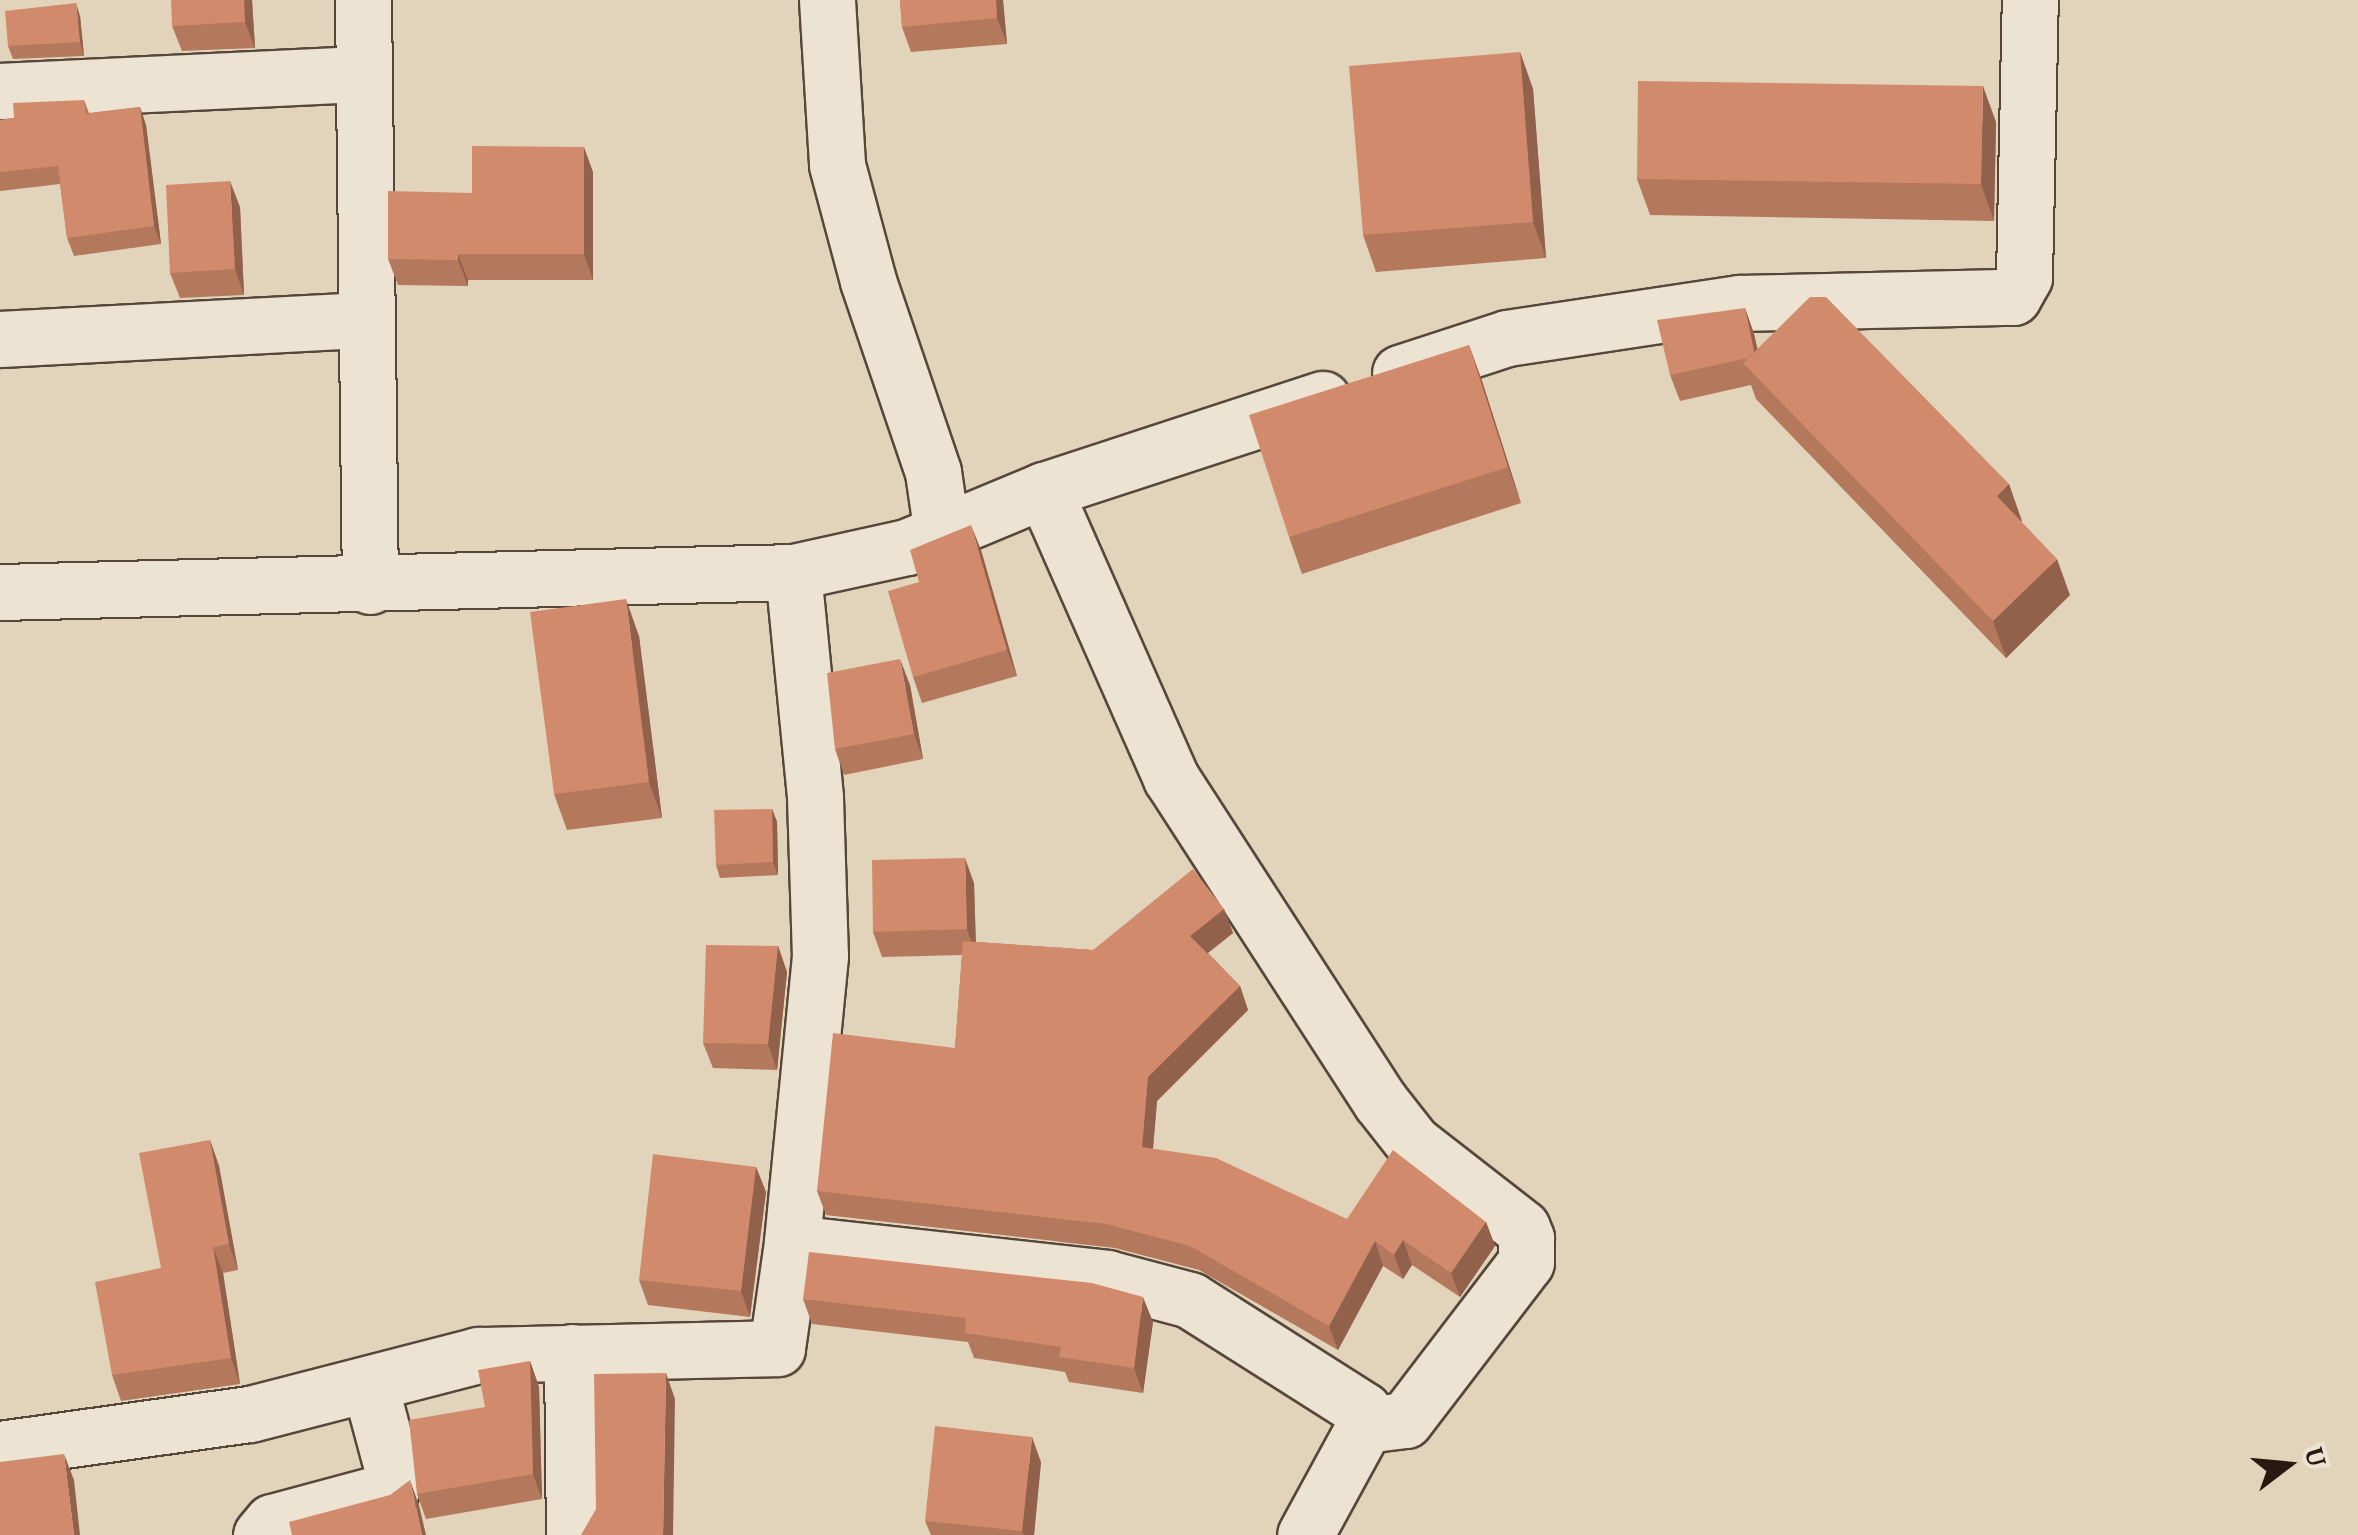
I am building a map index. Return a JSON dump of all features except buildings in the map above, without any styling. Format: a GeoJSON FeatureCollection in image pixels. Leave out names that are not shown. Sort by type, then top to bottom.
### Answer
{"type":"FeatureCollection","features":[{"type":"Feature","properties":{"kind":"street"},"geometry":{"type":"LineString","coordinates":[[363,0],[370,586]]}},
{"type":"Feature","properties":{"kind":"street"},"geometry":{"type":"LineString","coordinates":[[827,0],[837,165],[868,281],[934,472],[942,534]]}},
{"type":"Feature","properties":{"kind":"street"},"geometry":{"type":"LineString","coordinates":[[0,592],[370,586],[793,572],[942,534],[1044,490],[1507,338],[1739,303],[2013,296],[2024,277],[2030,0]]}},
{"type":"Feature","properties":{"kind":"street"},"geometry":{"type":"LineString","coordinates":[[0,91],[364,74]]}},
{"type":"Feature","properties":{"kind":"street"},"geometry":{"type":"LineString","coordinates":[[0,340],[366,320]]}},
{"type":"Feature","properties":{"kind":"street"},"geometry":{"type":"LineString","coordinates":[[1044,490],[1181,794],[1380,1101],[1413,1143],[1522,1228],[1526,1238],[1526,1262],[1405,1420],[1365,1425]]}},
{"type":"Feature","properties":{"kind":"street"},"geometry":{"type":"LineString","coordinates":[[0,1449],[250,1414],[478,1355],[776,1348],[792,1244],[820,956],[815,798],[793,572]]}},
{"type":"Feature","properties":{"kind":"street"},"geometry":{"type":"LineString","coordinates":[[792,1244],[1106,1278],[1190,1300],[1360,1406],[1365,1425],[1305,1535]]}},
{"type":"Feature","properties":{"kind":"street"},"geometry":{"type":"LineString","coordinates":[[572,1352],[574,1535]]}},
{"type":"Feature","properties":{"kind":"street"},"geometry":{"type":"LineString","coordinates":[[261,1535],[272,1522],[391,1490],[395,1479],[370,1386]]}}]}
